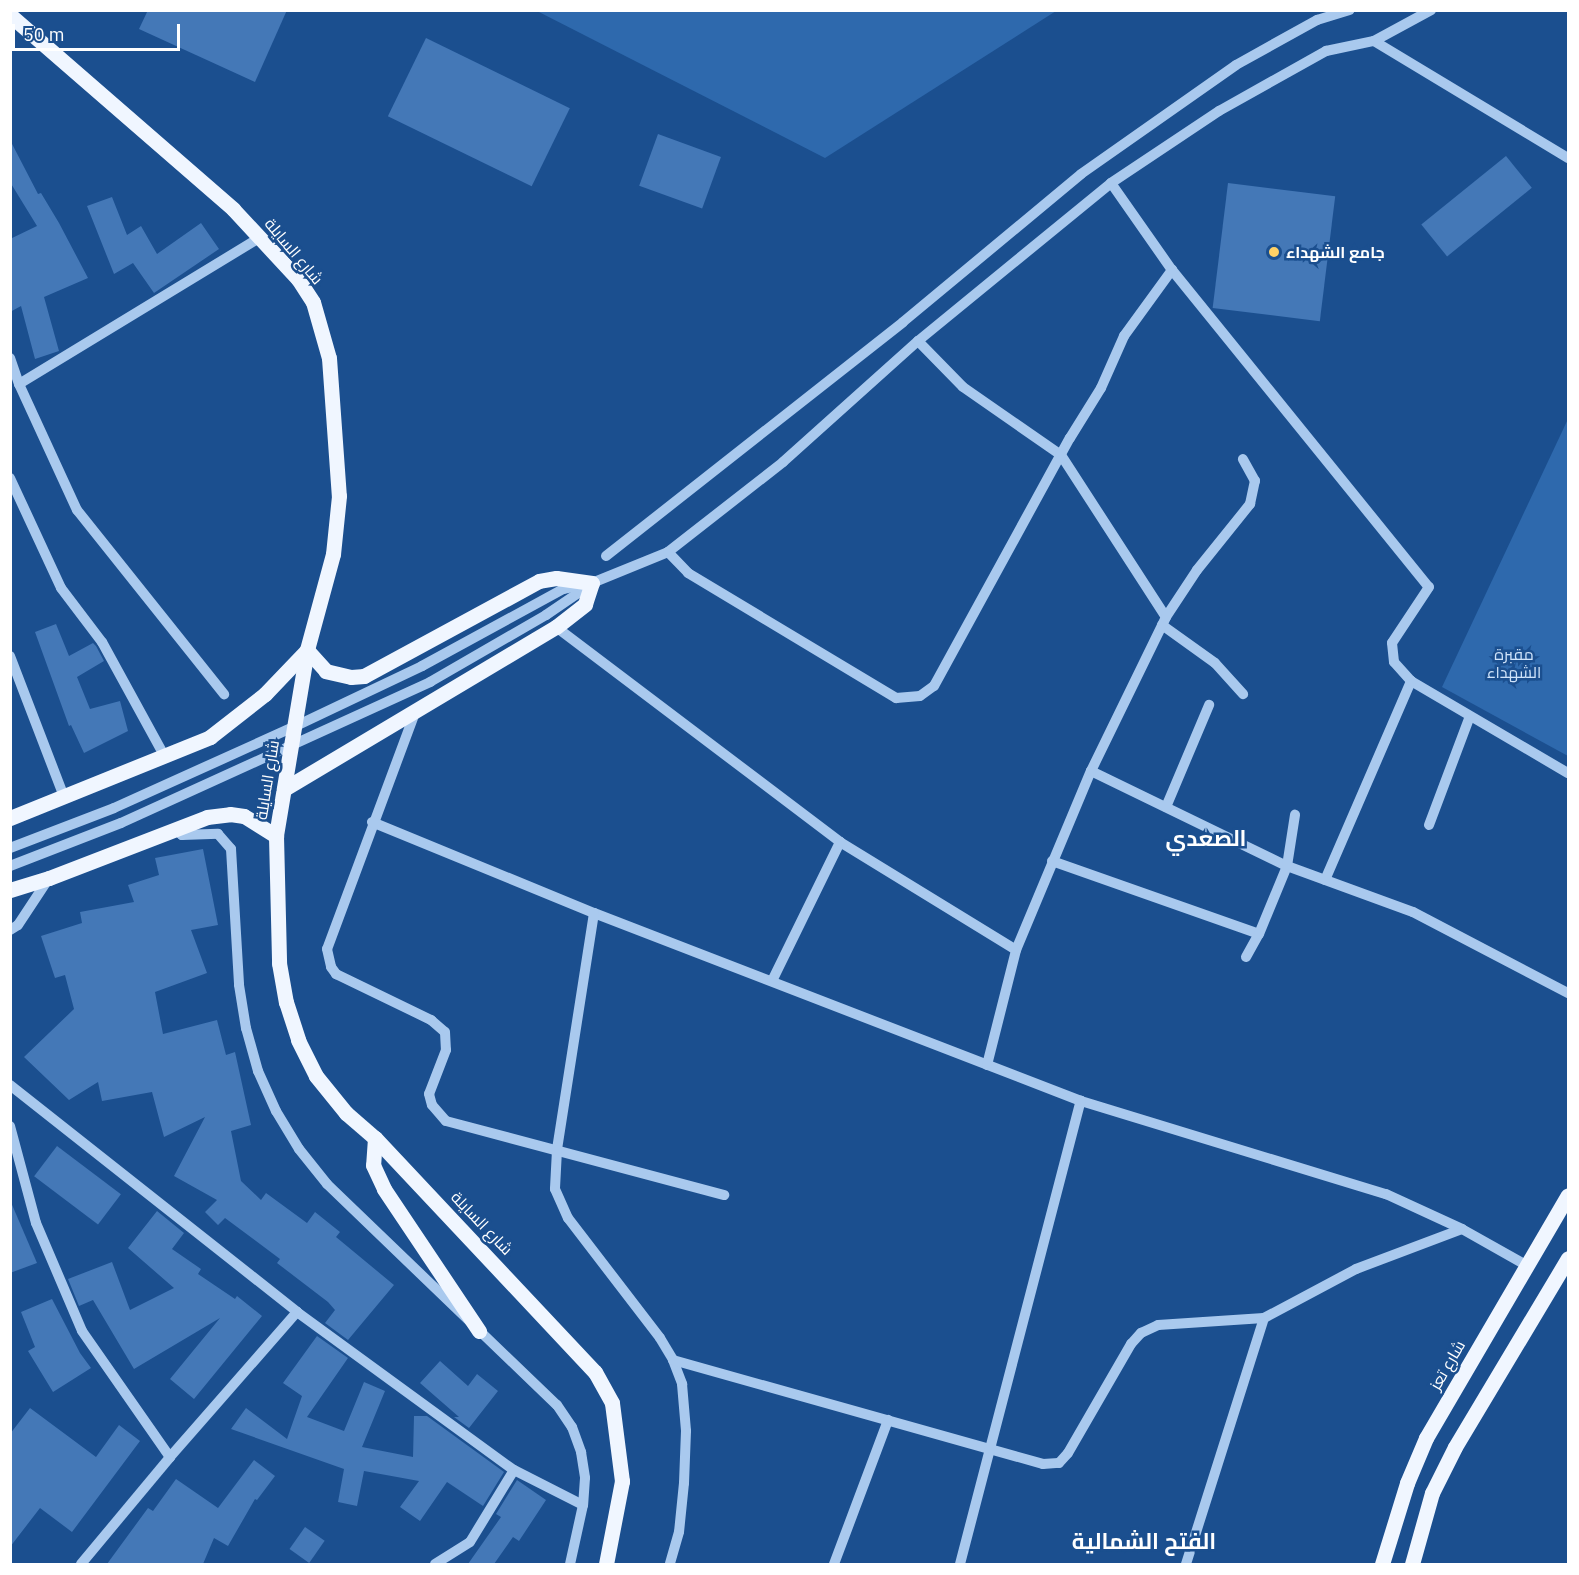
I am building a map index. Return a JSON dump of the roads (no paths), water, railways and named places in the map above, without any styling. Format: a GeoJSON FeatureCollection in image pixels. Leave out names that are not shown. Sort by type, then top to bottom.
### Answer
{"type":"FeatureCollection","features":[{"type":"Feature","properties":{"kind":"main road","name":"شارع السايلة"},"geometry":{"type":"LineString","coordinates":[[10,15],[233,208],[297,279],[313,302],[329,358],[338,471],[337,524],[333,554],[307,650],[276,836],[279,963],[286,1002],[298,1040],[316,1076],[346,1113],[375,1138],[596,1372],[612,1403],[622,1481],[606,1564]]}},
{"type":"Feature","properties":{"kind":"main road"},"geometry":{"type":"LineString","coordinates":[[10,818],[210,737],[265,694],[307,650],[326,671],[351,677],[364,676],[539,581],[556,578],[592,583],[585,604],[556,627],[284,789]]}},
{"type":"Feature","properties":{"kind":"main road"},"geometry":{"type":"LineString","coordinates":[[10,890],[49,878],[207,817],[230,814],[244,816],[276,836]]}},
{"type":"Feature","properties":{"kind":"main road"},"geometry":{"type":"LineString","coordinates":[[375,1138],[373,1165],[384,1189],[478,1331]]}},
{"type":"Feature","properties":{"kind":"main road","name":"شارع تعز"},"geometry":{"type":"LineString","coordinates":[[1382,1564],[1407,1483],[1426,1438],[1569,1195]]}},
{"type":"Feature","properties":{"kind":"main road"},"geometry":{"type":"LineString","coordinates":[[1412,1564],[1432,1493],[1455,1447],[1569,1258]]}},
{"type":"Feature","properties":{"kind":"main road"},"geometry":{"type":"LineString","coordinates":[[1407,1483],[1432,1493]]}},
{"type":"Feature","properties":{"kind":"street"},"geometry":{"type":"LineString","coordinates":[[606,556],[903,322],[1081,174],[1236,65],[1317,21],[1350,10]]}},
{"type":"Feature","properties":{"kind":"street"},"geometry":{"type":"LineString","coordinates":[[10,848],[114,808],[298,725],[422,666],[563,589],[592,583],[668,552],[783,462],[918,341],[1111,183],[1218,111],[1326,51],[1374,40],[1431,10]]}},
{"type":"Feature","properties":{"kind":"street"},"geometry":{"type":"LineString","coordinates":[[1374,40],[1569,158]]}},
{"type":"Feature","properties":{"kind":"street"},"geometry":{"type":"LineString","coordinates":[[1111,183],[1172,270],[1429,586],[1392,643],[1394,662],[1411,681],[1569,773]]}},
{"type":"Feature","properties":{"kind":"street"},"geometry":{"type":"LineString","coordinates":[[19,384],[261,237]]}},
{"type":"Feature","properties":{"kind":"street"},"geometry":{"type":"LineString","coordinates":[[668,552],[688,573],[896,698],[920,696],[934,686],[1061,455],[1101,388],[1124,336],[1172,270]]}},
{"type":"Feature","properties":{"kind":"street"},"geometry":{"type":"LineString","coordinates":[[918,341],[963,387],[1061,455],[1164,621],[1215,663],[1243,694]]}},
{"type":"Feature","properties":{"kind":"street"},"geometry":{"type":"LineString","coordinates":[[10,358],[19,384],[77,510],[224,694]]}},
{"type":"Feature","properties":{"kind":"street"},"geometry":{"type":"LineString","coordinates":[[987,1065],[1017,950],[1091,771],[1164,621],[1197,570],[1250,504],[1255,481],[1243,459]]}},
{"type":"Feature","properties":{"kind":"street"},"geometry":{"type":"LineString","coordinates":[[10,478],[61,588],[102,642],[165,757]]}},
{"type":"Feature","properties":{"kind":"street"},"geometry":{"type":"LineString","coordinates":[[10,866],[121,823],[430,682],[569,600],[592,583]]}},
{"type":"Feature","properties":{"kind":"street"},"geometry":{"type":"LineString","coordinates":[[556,627],[840,842],[1017,950]]}},
{"type":"Feature","properties":{"kind":"street"},"geometry":{"type":"LineString","coordinates":[[10,656],[64,797]]}},
{"type":"Feature","properties":{"kind":"street"},"geometry":{"type":"LineString","coordinates":[[1324,880],[1411,681]]}},
{"type":"Feature","properties":{"kind":"street"},"geometry":{"type":"LineString","coordinates":[[1166,807],[1209,705]]}},
{"type":"Feature","properties":{"kind":"street"},"geometry":{"type":"LineString","coordinates":[[417,710],[372,822],[327,949],[331,967],[336,974],[431,1020],[444,1032],[446,1050],[429,1094],[432,1105],[446,1121],[724,1195]]}},
{"type":"Feature","properties":{"kind":"street"},"geometry":{"type":"LineString","coordinates":[[1429,825],[1470,716]]}},
{"type":"Feature","properties":{"kind":"street"},"geometry":{"type":"LineString","coordinates":[[1091,771],[1287,866],[1413,912],[1569,993]]}},
{"type":"Feature","properties":{"kind":"street"},"geometry":{"type":"LineString","coordinates":[[1246,957],[1259,934],[1287,866],[1294,815]]}},
{"type":"Feature","properties":{"kind":"street"},"geometry":{"type":"LineString","coordinates":[[372,822],[594,913],[1081,1101],[1386,1194],[1462,1229],[1526,1265]]}},
{"type":"Feature","properties":{"kind":"street"},"geometry":{"type":"LineString","coordinates":[[175,829],[182,835],[218,834],[231,849],[239,985],[246,1029],[258,1071],[276,1111],[299,1149],[327,1184],[557,1405],[572,1427],[581,1452],[585,1478],[583,1505],[570,1564]]}},
{"type":"Feature","properties":{"kind":"street"},"geometry":{"type":"LineString","coordinates":[[772,981],[840,842]]}},
{"type":"Feature","properties":{"kind":"street"},"geometry":{"type":"LineString","coordinates":[[1052,861],[1259,934]]}},
{"type":"Feature","properties":{"kind":"street"},"geometry":{"type":"LineString","coordinates":[[10,930],[18,925],[49,878]]}},
{"type":"Feature","properties":{"kind":"street"},"geometry":{"type":"LineString","coordinates":[[594,913],[554,1174],[560,1204],[673,1360],[682,1384],[686,1431],[679,1532],[670,1564]]}},
{"type":"Feature","properties":{"kind":"street"},"geometry":{"type":"LineString","coordinates":[[10,1085],[297,1312],[514,1470],[583,1505]]}},
{"type":"Feature","properties":{"kind":"street"},"geometry":{"type":"LineString","coordinates":[[960,1564],[1081,1101]]}},
{"type":"Feature","properties":{"kind":"street"},"geometry":{"type":"LineString","coordinates":[[10,1126],[36,1223],[82,1331],[170,1456]]}},
{"type":"Feature","properties":{"kind":"street"},"geometry":{"type":"LineString","coordinates":[[673,1360],[1042,1464],[1059,1463],[1068,1453],[1131,1344],[1141,1333],[1158,1325],[1264,1318],[1356,1269],[1462,1229]]}},
{"type":"Feature","properties":{"kind":"street"},"geometry":{"type":"LineString","coordinates":[[81,1564],[170,1456],[297,1312]]}},
{"type":"Feature","properties":{"kind":"street"},"geometry":{"type":"LineString","coordinates":[[1186,1564],[1264,1318]]}},
{"type":"Feature","properties":{"kind":"street"},"geometry":{"type":"LineString","coordinates":[[834,1564],[888,1420]]}},
{"type":"Feature","properties":{"kind":"street"},"geometry":{"type":"LineString","coordinates":[[435,1564],[470,1542],[514,1470]]}},
{"type":"Feature","properties":{"kind":"place","name":"جامع الشهداء"},"geometry":{"type":"Point","coordinates":[1274,252]}},
{"type":"Feature","properties":{"kind":"district","name":"الصعدي"},"geometry":{"type":"Point","coordinates":[1206,838]}},
{"type":"Feature","properties":{"kind":"district","name":"الفتح الشمالية"},"geometry":{"type":"Point","coordinates":[1144,1541]}},
{"type":"Feature","properties":{"kind":"park label","name":"مقبرة الشهداء"},"geometry":{"type":"Point","coordinates":[1514,663]}}]}
